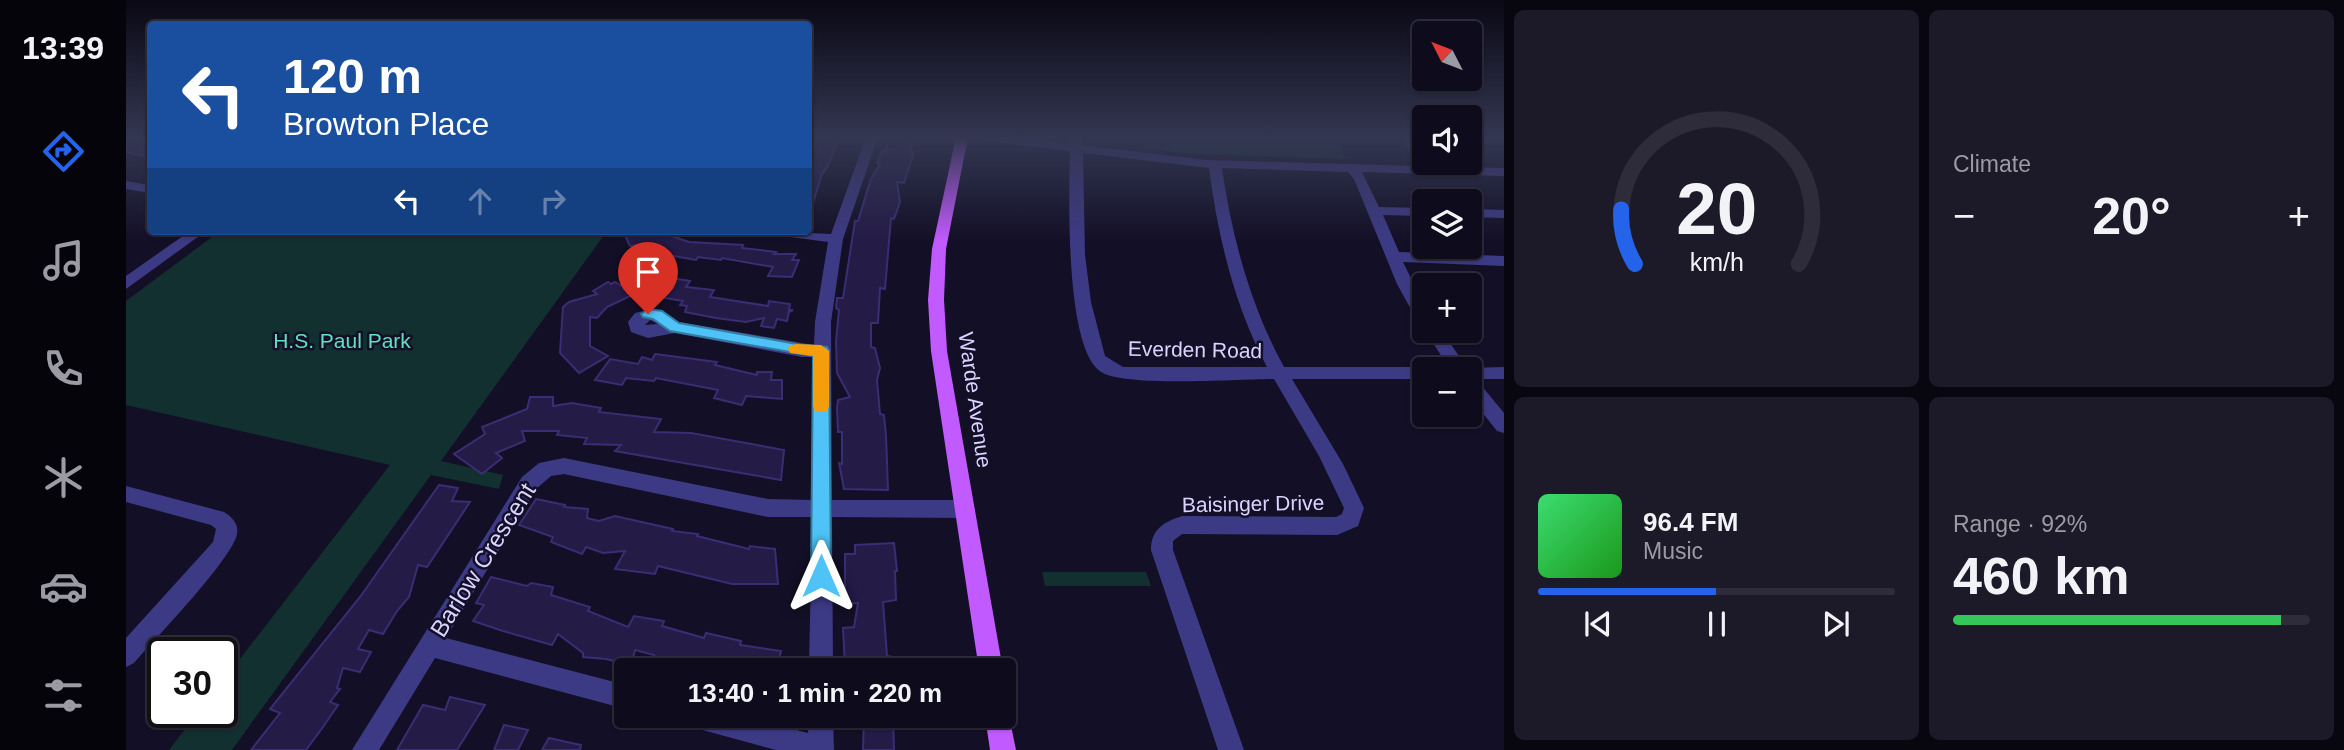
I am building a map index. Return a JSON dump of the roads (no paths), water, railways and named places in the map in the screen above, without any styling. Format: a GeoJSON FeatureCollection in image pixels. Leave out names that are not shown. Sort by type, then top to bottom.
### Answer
{"type":"FeatureCollection","features":[{"type":"Feature","properties":{"kind":"main road","name":"Warde Avenue"},"geometry":{"type":"LineString","coordinates":[[954,172],[942,224],[936,300],[939,351],[989,658]]}},
{"type":"Feature","properties":{"kind":"main road"},"geometry":{"type":"LineString","coordinates":[[1000,728],[1003,750]]}},
{"type":"Feature","properties":{"kind":"street"},"geometry":{"type":"LineString","coordinates":[[821,658],[821,351],[827,285],[836,239],[860,172]]}},
{"type":"Feature","properties":{"kind":"street","name":"Everden Road"},"geometry":{"type":"LineString","coordinates":[[1076,172],[1075,256],[1084,310],[1094,351],[1101,363],[1123,373],[1412,373]]}},
{"type":"Feature","properties":{"kind":"street","name":"Baisinger Drive"},"geometry":{"type":"LineString","coordinates":[[1216,172],[1234,268],[1245,300],[1280,373],[1351,501],[1354,515],[1351,520],[1337,526],[1182,525],[1168,530],[1161,543],[1231,750]]}},
{"type":"Feature","properties":{"kind":"street"},"geometry":{"type":"LineString","coordinates":[[1355,172],[1412,294]]}},
{"type":"Feature","properties":{"kind":"street"},"geometry":{"type":"LineString","coordinates":[[126,186],[147,190]]}},
{"type":"Feature","properties":{"kind":"street"},"geometry":{"type":"LineString","coordinates":[[1374,211],[1412,212]]}},
{"type":"Feature","properties":{"kind":"street"},"geometry":{"type":"LineString","coordinates":[[1482,214],[1504,214]]}},
{"type":"Feature","properties":{"kind":"street"},"geometry":{"type":"LineString","coordinates":[[126,284],[193,235]]}},
{"type":"Feature","properties":{"kind":"street"},"geometry":{"type":"LineString","coordinates":[[806,235],[836,239]]}},
{"type":"Feature","properties":{"kind":"street"},"geometry":{"type":"LineString","coordinates":[[1394,257],[1504,261]]}},
{"type":"Feature","properties":{"kind":"street"},"geometry":{"type":"LineString","coordinates":[[675,327],[802,351],[821,351]]}},
{"type":"Feature","properties":{"kind":"street"},"geometry":{"type":"LineString","coordinates":[[1482,373],[1504,373]]}},
{"type":"Feature","properties":{"kind":"street"},"geometry":{"type":"LineString","coordinates":[[1482,399],[1504,426]]}},
{"type":"Feature","properties":{"kind":"street","name":"Barlow Crescent"},"geometry":{"type":"LineString","coordinates":[[365,750],[529,483],[552,467],[570,467],[756,506],[821,510],[965,509]]}},
{"type":"Feature","properties":{"kind":"street"},"geometry":{"type":"LineString","coordinates":[[126,494],[217,518],[226,525],[227,534],[220,549],[126,655]]}},
{"type":"Feature","properties":{"kind":"street"},"geometry":{"type":"LineString","coordinates":[[429,645],[614,695]]}},
{"type":"Feature","properties":{"kind":"street"},"geometry":{"type":"LineString","coordinates":[[741,728],[821,749],[821,728]]}},
{"type":"Feature","properties":{"kind":"park label","name":"H.S. Paul Park"},"geometry":{"type":"Point","coordinates":[342,341]}}]}
